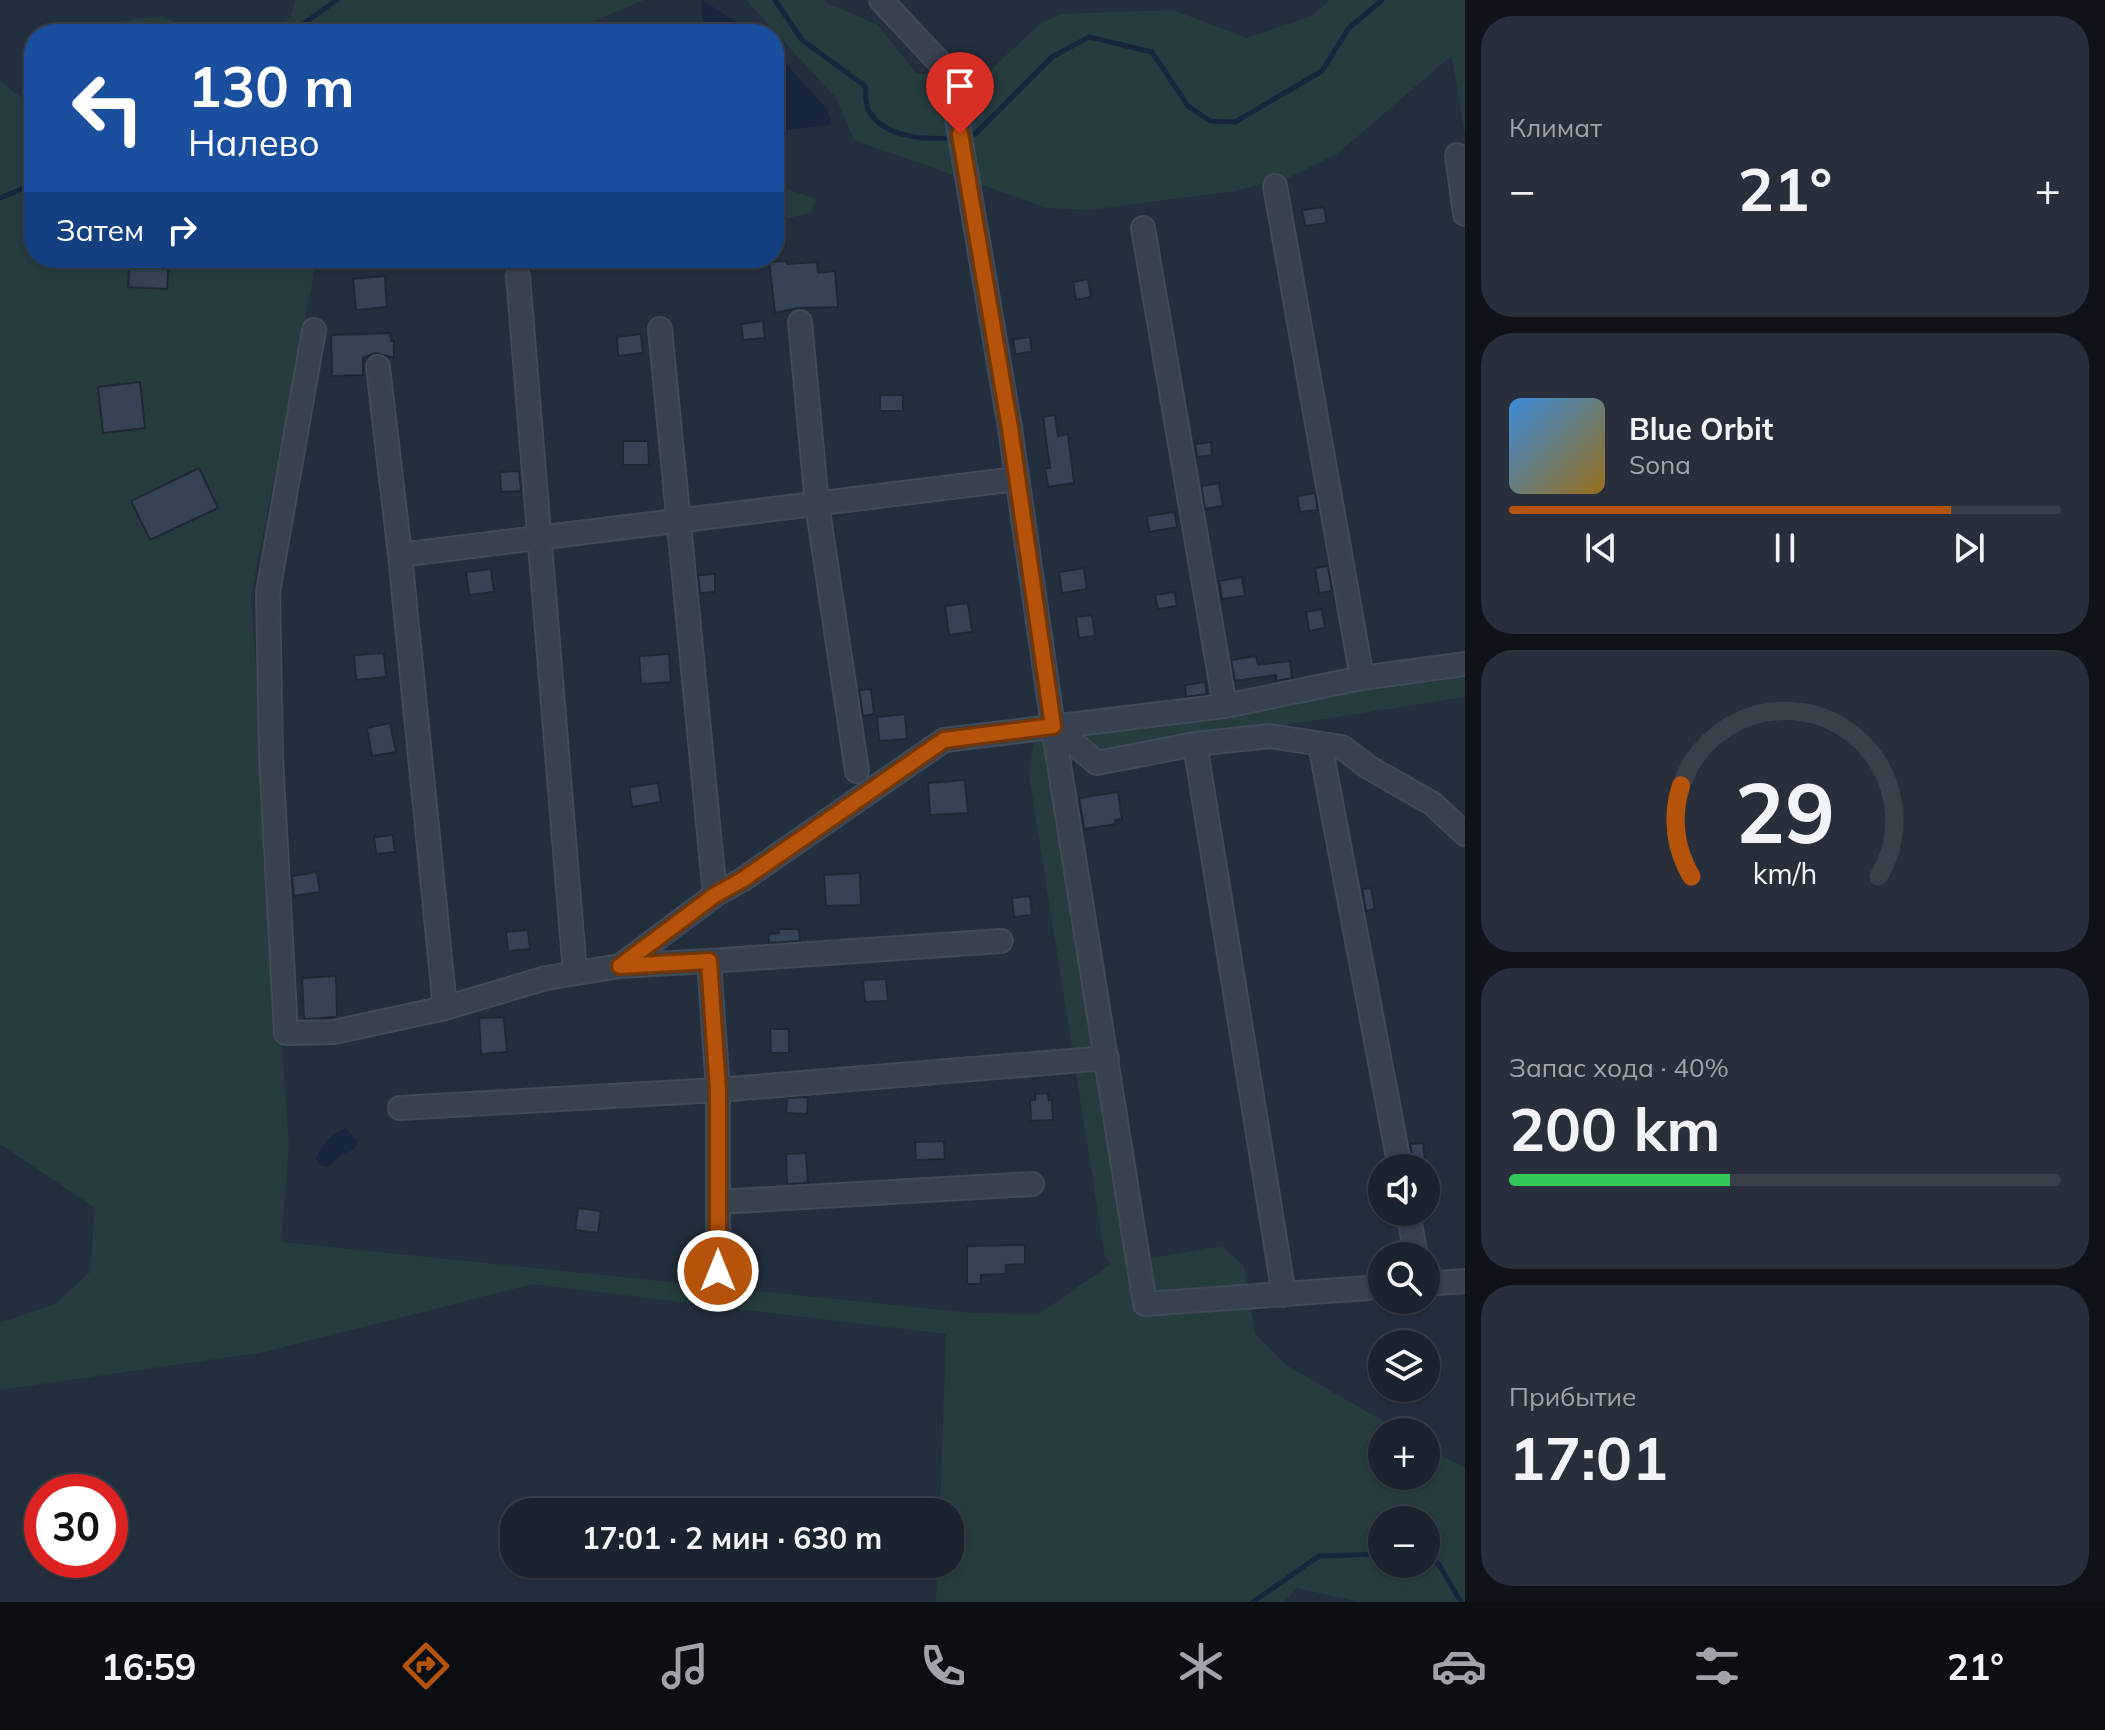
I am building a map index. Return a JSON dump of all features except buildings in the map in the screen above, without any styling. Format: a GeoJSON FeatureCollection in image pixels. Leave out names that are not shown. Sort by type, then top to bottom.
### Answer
{"type":"FeatureCollection","features":[{"type":"Feature","properties":{"kind":"street"},"geometry":{"type":"LineString","coordinates":[[881,0],[940,63],[955,107],[1017,479],[1145,1304],[1368,1288]]}},
{"type":"Feature","properties":{"kind":"street"},"geometry":{"type":"LineString","coordinates":[[1457,155],[1465,214]]}},
{"type":"Feature","properties":{"kind":"street"},"geometry":{"type":"LineString","coordinates":[[1275,186],[1362,678]]}},
{"type":"Feature","properties":{"kind":"street"},"geometry":{"type":"LineString","coordinates":[[1143,228],[1225,706]]}},
{"type":"Feature","properties":{"kind":"street"},"geometry":{"type":"LineString","coordinates":[[518,276],[575,973]]}},
{"type":"Feature","properties":{"kind":"street"},"geometry":{"type":"LineString","coordinates":[[800,322],[817,504],[857,771]]}},
{"type":"Feature","properties":{"kind":"street"},"geometry":{"type":"LineString","coordinates":[[660,329],[715,895]]}},
{"type":"Feature","properties":{"kind":"street"},"geometry":{"type":"LineString","coordinates":[[314,330],[268,592],[271,756],[286,1033],[334,1032],[445,1008],[546,978],[620,966],[1001,941]]}},
{"type":"Feature","properties":{"kind":"street"},"geometry":{"type":"LineString","coordinates":[[378,367],[445,1008]]}},
{"type":"Feature","properties":{"kind":"street"},"geometry":{"type":"LineString","coordinates":[[400,555],[1017,479]]}},
{"type":"Feature","properties":{"kind":"street"},"geometry":{"type":"LineString","coordinates":[[620,966],[715,895],[742,880],[944,740],[1225,706],[1362,678],[1465,664]]}},
{"type":"Feature","properties":{"kind":"street"},"geometry":{"type":"LineString","coordinates":[[1053,726],[1097,763],[1195,744],[1270,736],[1342,747],[1368,767],[1433,804],[1465,834]]}},
{"type":"Feature","properties":{"kind":"street"},"geometry":{"type":"LineString","coordinates":[[1195,744],[1284,1295]]}},
{"type":"Feature","properties":{"kind":"street"},"geometry":{"type":"LineString","coordinates":[[1320,744],[1397,1154]]}},
{"type":"Feature","properties":{"kind":"street"},"geometry":{"type":"LineString","coordinates":[[709,961],[718,1090],[718,1271]]}},
{"type":"Feature","properties":{"kind":"street"},"geometry":{"type":"LineString","coordinates":[[400,1108],[718,1090],[1107,1058]]}},
{"type":"Feature","properties":{"kind":"street"},"geometry":{"type":"LineString","coordinates":[[718,1202],[1032,1184]]}},
{"type":"Feature","properties":{"kind":"street"},"geometry":{"type":"LineString","coordinates":[[1440,1283],[1465,1281]]}},
{"type":"Feature","properties":{"kind":"green space"},"geometry":{"type":"Polygon","coordinates":[[[295,0],[644,0],[586,24],[281,24],[291,18],[295,0]]]}},
{"type":"Feature","properties":{"kind":"green space"},"geometry":{"type":"Polygon","coordinates":[[[746,0],[825,0],[878,25],[916,73],[981,79],[1040,24],[1060,14],[1173,10],[1247,38],[1310,17],[1330,0],[1465,0],[1465,136],[1452,55],[1338,153],[1290,177],[1235,191],[1089,210],[1048,208],[854,140],[836,98],[784,41],[784,24],[768,24],[746,0]]]}},
{"type":"Feature","properties":{"kind":"green space"},"geometry":{"type":"Polygon","coordinates":[[[163,17],[179,24],[125,24],[130,19],[163,17]]]}},
{"type":"Feature","properties":{"kind":"green space"},"geometry":{"type":"Polygon","coordinates":[[[0,81],[24,97],[24,268],[315,268],[251,596],[289,1147],[281,1242],[972,1313],[1039,1314],[1111,1264],[1105,1257],[1029,775],[1034,740],[1465,660],[1465,697],[1049,762],[1135,1261],[1222,1246],[1244,1266],[1255,1334],[1286,1365],[1378,1418],[1368,1418],[1368,1490],[1440,1490],[1440,1454],[1465,1468],[1465,1602],[1359,1602],[1297,1588],[1284,1602],[936,1602],[937,1578],[964,1578],[964,1498],[940,1498],[946,1334],[533,1284],[264,1352],[0,1390],[0,1323],[55,1304],[90,1272],[95,1208],[0,1144],[0,81]]]}},
{"type":"Feature","properties":{"kind":"green space"},"geometry":{"type":"Polygon","coordinates":[[[784,189],[815,199],[812,212],[784,219],[784,189]]]}},
{"type":"Feature","properties":{"kind":"water"},"geometry":{"type":"Polygon","coordinates":[[[702,0],[739,24],[703,24],[702,0]]]}},
{"type":"Feature","properties":{"kind":"water"},"geometry":{"type":"Polygon","coordinates":[[[784,62],[827,109],[832,125],[784,130],[784,62]]]}},
{"type":"Feature","properties":{"kind":"water"},"geometry":{"type":"Polygon","coordinates":[[[346,1128],[357,1141],[354,1150],[342,1154],[328,1167],[320,1165],[316,1159],[323,1145],[346,1128]]]}},
{"type":"Feature","properties":{"kind":"waterway"},"geometry":{"type":"LineString","coordinates":[[303,24],[337,0]]}},
{"type":"Feature","properties":{"kind":"waterway"},"geometry":{"type":"LineString","coordinates":[[775,0],[802,40],[865,86],[868,109],[885,127],[920,138],[955,137]]}},
{"type":"Feature","properties":{"kind":"waterway"},"geometry":{"type":"LineString","coordinates":[[965,136],[975,134],[1052,57],[1089,37],[1152,52],[1188,106],[1210,121],[1235,122],[1322,71],[1348,29],[1382,0]]}},
{"type":"Feature","properties":{"kind":"waterway"},"geometry":{"type":"LineString","coordinates":[[0,198],[24,188]]}},
{"type":"Feature","properties":{"kind":"waterway"},"geometry":{"type":"LineString","coordinates":[[1253,1602],[1319,1556],[1368,1554]]}},
{"type":"Feature","properties":{"kind":"waterway"},"geometry":{"type":"LineString","coordinates":[[1440,1566],[1461,1602]]}},
{"type":"Feature","properties":{"kind":"route"},"geometry":{"type":"LineString","coordinates":[[718,1271],[718,1090],[709,961],[620,966],[715,895],[742,880],[944,740],[1053,726],[1010,428],[960,134]]}}]}
